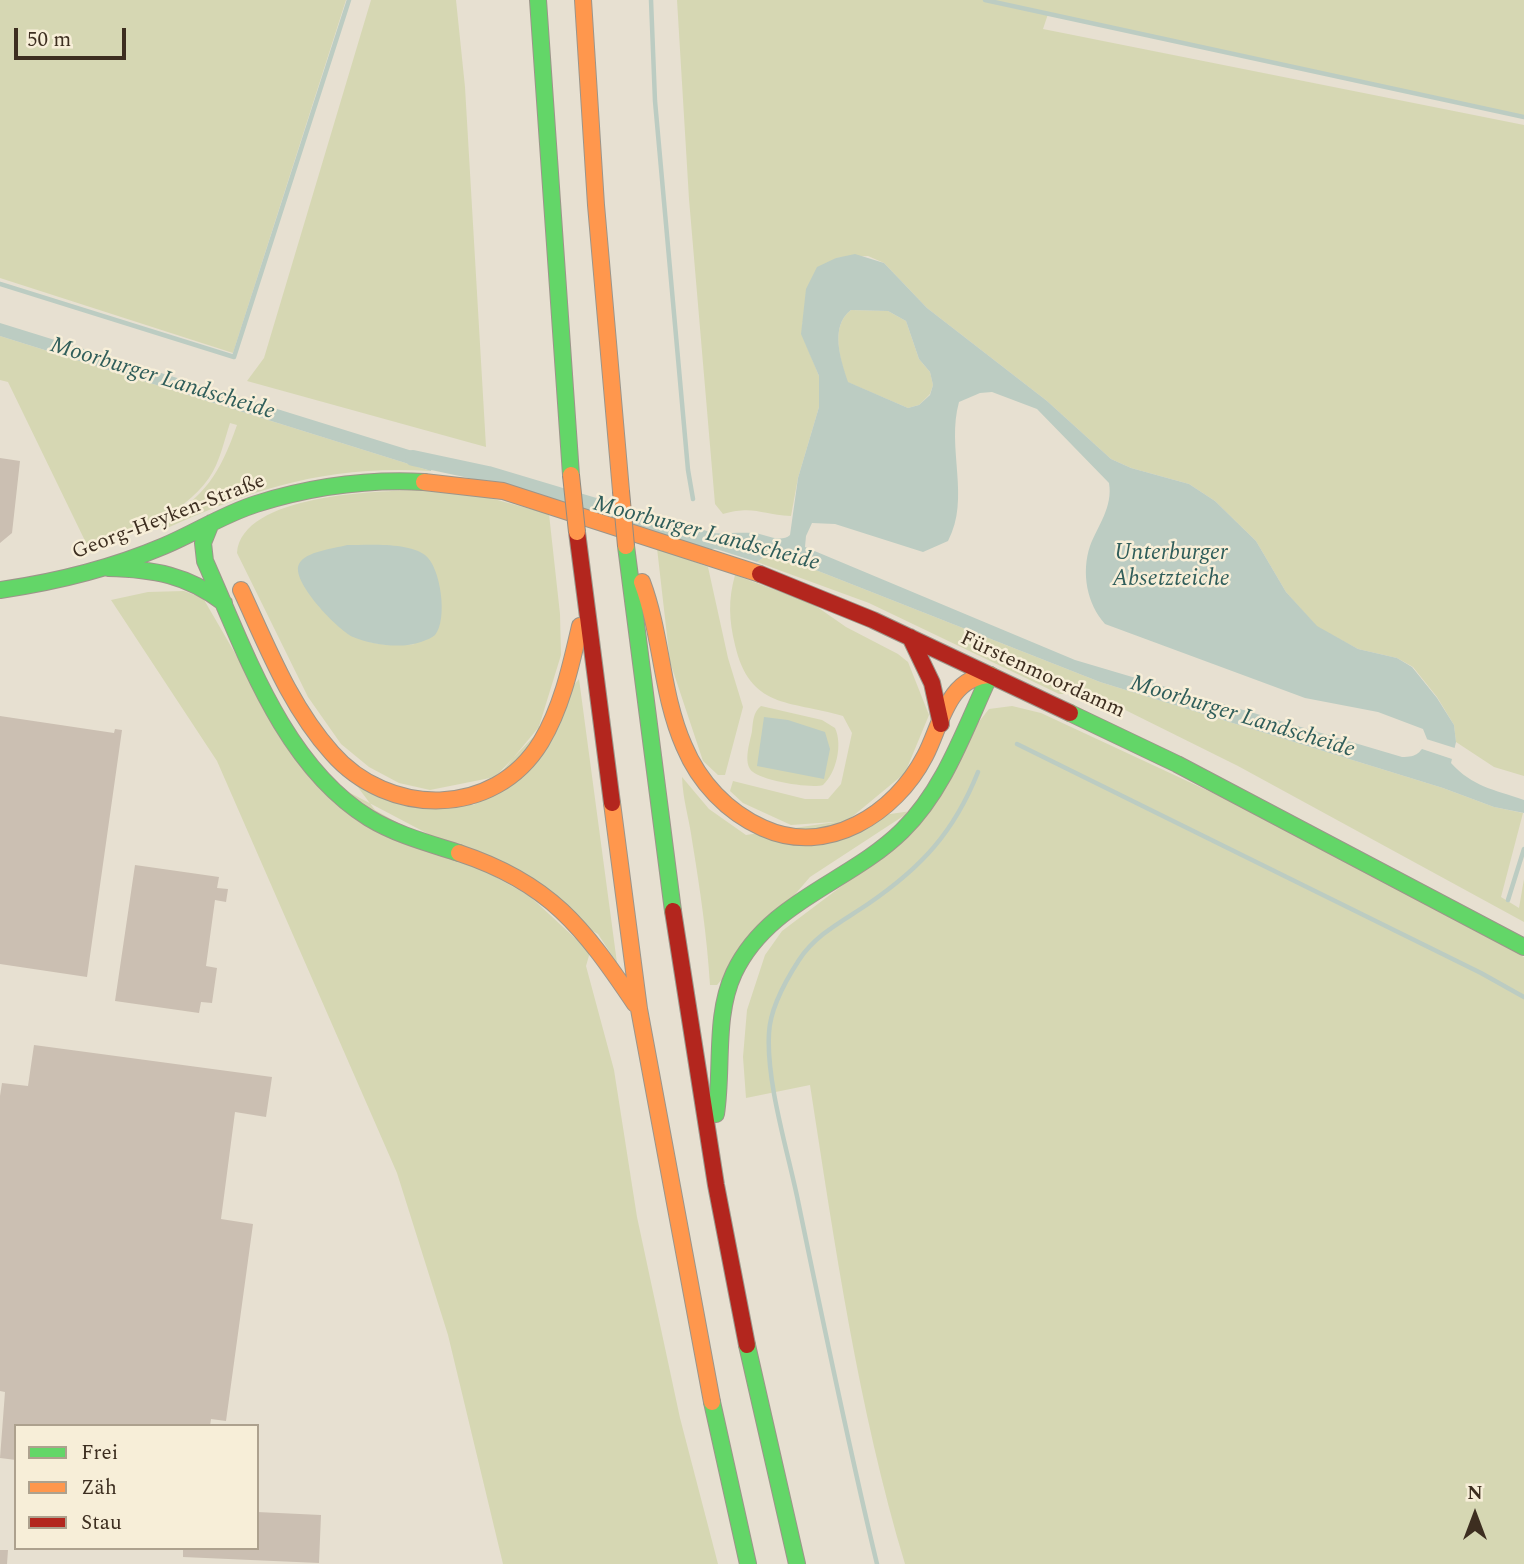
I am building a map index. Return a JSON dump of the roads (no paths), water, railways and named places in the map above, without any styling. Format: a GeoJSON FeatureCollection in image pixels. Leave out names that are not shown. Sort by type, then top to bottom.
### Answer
{"type":"FeatureCollection","features":[{"type":"Feature","properties":{"kind":"main road"},"geometry":{"type":"LineString","coordinates":[[538,0],[571,475],[584,605],[639,1009],[705,1370],[748,1564]]}},
{"type":"Feature","properties":{"kind":"main road"},"geometry":{"type":"LineString","coordinates":[[583,0],[596,205],[626,546],[656,796],[711,1142],[757,1391],[797,1564]]}},
{"type":"Feature","properties":{"kind":"main road","name":"Georg-Heyken-Straße"},"geometry":{"type":"LineString","coordinates":[[0,590],[63,580],[108,568],[254,504],[298,493],[399,480],[462,483],[519,497]]}},
{"type":"Feature","properties":{"kind":"main road","name":"Fürstenmoordamm"},"geometry":{"type":"LineString","coordinates":[[519,497],[756,572],[910,637],[1189,770],[1524,947]]}},
{"type":"Feature","properties":{"kind":"main road"},"geometry":{"type":"LineString","coordinates":[[211,523],[220,544]]}},
{"type":"Feature","properties":{"kind":"main road"},"geometry":{"type":"LineString","coordinates":[[211,523],[203,554],[286,731],[324,782],[377,824],[407,838],[489,863],[522,877],[552,897],[596,945],[639,1009]]}},
{"type":"Feature","properties":{"kind":"main road"},"geometry":{"type":"LineString","coordinates":[[626,546],[654,608],[664,682],[681,743],[700,776],[719,800],[750,823],[800,838],[827,835],[855,827],[883,810],[904,789],[924,758],[961,686],[973,677],[990,675]]}},
{"type":"Feature","properties":{"kind":"main road"},"geometry":{"type":"LineString","coordinates":[[108,568],[172,572],[204,586],[225,603]]}},
{"type":"Feature","properties":{"kind":"main road"},"geometry":{"type":"LineString","coordinates":[[235,578],[291,691],[332,752],[352,773],[378,789],[405,799],[433,802],[481,795],[508,781],[526,764],[542,742],[558,708],[567,683],[584,605]]}},
{"type":"Feature","properties":{"kind":"main road"},"geometry":{"type":"LineString","coordinates":[[910,637],[932,683],[941,724]]}},
{"type":"Feature","properties":{"kind":"main road"},"geometry":{"type":"LineString","coordinates":[[711,1142],[720,1095],[719,1054],[723,1016],[729,989],[740,962],[761,933],[782,911],[883,848],[918,815],[936,786],[990,675]]}},
{"type":"Feature","properties":{"kind":"water","name":"Unterburger Absetzteiche"},"geometry":{"type":"Polygon","coordinates":[[[855,254],[884,263],[927,308],[1047,401],[1111,459],[1131,468],[1189,484],[1215,501],[1256,541],[1286,592],[1317,626],[1358,649],[1397,658],[1412,667],[1454,725],[1456,742],[1451,763],[1476,782],[1524,800],[1524,813],[1494,807],[1443,788],[1100,682],[803,565],[764,557],[757,562],[691,541],[695,530],[757,533],[777,538],[790,535],[798,478],[819,407],[819,376],[801,334],[806,289],[817,267],[836,258],[855,254]],[[851,310],[840,325],[839,334],[840,354],[848,382],[908,408],[919,405],[930,395],[933,385],[930,372],[919,359],[906,321],[888,311],[851,310]],[[992,392],[980,393],[959,402],[955,437],[958,508],[948,541],[923,552],[835,524],[812,523],[806,536],[805,547],[1075,660],[1402,757],[1415,755],[1420,751],[1427,739],[1423,729],[1378,712],[1305,698],[1105,624],[1090,598],[1086,567],[1090,546],[1107,508],[1109,483],[1037,409],[992,392]]]}},
{"type":"Feature","properties":{"kind":"water"},"geometry":{"type":"Polygon","coordinates":[[[0,323],[435,458],[431,471],[0,336],[0,323]]]}},
{"type":"Feature","properties":{"kind":"water"},"geometry":{"type":"Polygon","coordinates":[[[347,545],[409,548],[425,555],[431,561],[439,582],[442,606],[439,628],[435,635],[413,644],[378,644],[353,637],[327,615],[308,593],[298,572],[299,564],[314,553],[347,545]]]}},
{"type":"Feature","properties":{"kind":"water"},"geometry":{"type":"Polygon","coordinates":[[[764,717],[788,720],[825,732],[830,749],[824,779],[757,766],[764,717]]]}},
{"type":"Feature","properties":{"kind":"waterway"},"geometry":{"type":"LineString","coordinates":[[0,284],[234,357],[349,0]]}},
{"type":"Feature","properties":{"kind":"waterway"},"geometry":{"type":"LineString","coordinates":[[651,0],[655,101],[688,470],[693,499]]}},
{"type":"Feature","properties":{"kind":"waterway"},"geometry":{"type":"LineString","coordinates":[[985,0],[1524,117]]}},
{"type":"Feature","properties":{"kind":"waterway","name":"Moorburger Landscheide"},"geometry":{"type":"LineString","coordinates":[[413,458],[488,474],[712,541]]}},
{"type":"Feature","properties":{"kind":"waterway"},"geometry":{"type":"LineString","coordinates":[[1017,744],[1481,973],[1524,997]]}},
{"type":"Feature","properties":{"kind":"waterway"},"geometry":{"type":"LineString","coordinates":[[877,1564],[774,1095],[769,1052],[770,1024],[784,986],[806,951],[822,935],[887,890],[920,862],[958,813],[978,772]]}},
{"type":"Feature","properties":{"kind":"waterway"},"geometry":{"type":"LineString","coordinates":[[1508,900],[1524,849]]}}]}
